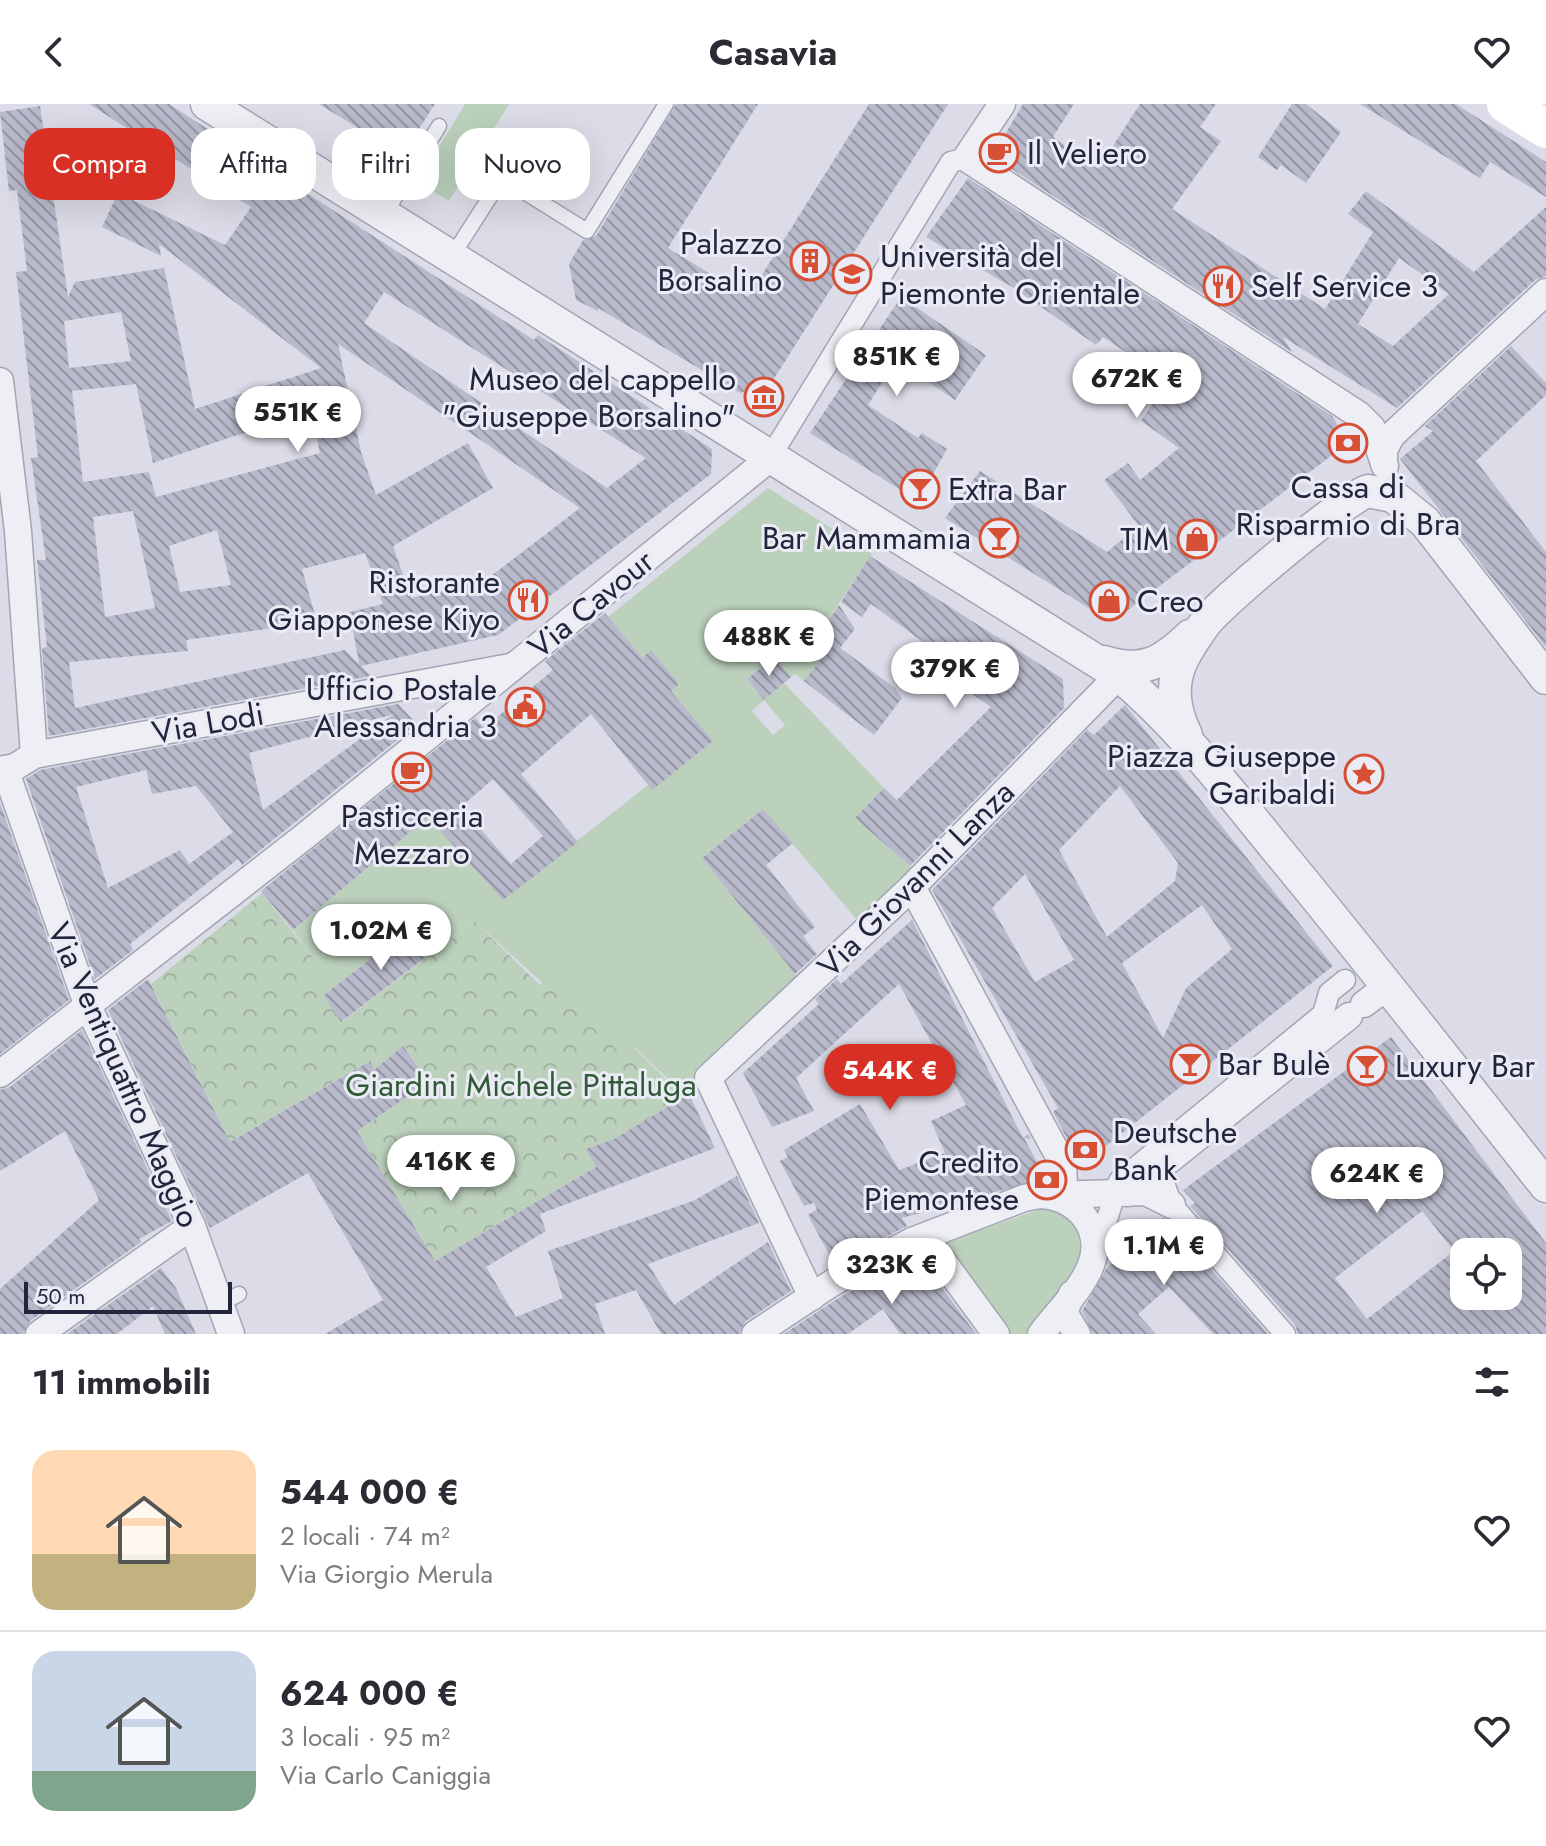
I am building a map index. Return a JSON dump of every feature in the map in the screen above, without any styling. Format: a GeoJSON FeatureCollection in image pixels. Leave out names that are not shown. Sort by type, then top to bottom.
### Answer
{"type":"FeatureCollection","features":[{"type":"Feature","properties":{"kind":"main road"},"geometry":{"type":"LineString","coordinates":[[1506,104],[1546,129]]}},
{"type":"Feature","properties":{"kind":"street"},"geometry":{"type":"LineString","coordinates":[[207,104],[769,459],[1091,656],[1119,675],[1201,758]]}},
{"type":"Feature","properties":{"kind":"street","name":"Via Cavour"},"geometry":{"type":"LineString","coordinates":[[0,1074],[305,836],[769,459],[951,162],[966,158],[1002,104]]}},
{"type":"Feature","properties":{"kind":"street"},"geometry":{"type":"LineString","coordinates":[[966,158],[1359,415],[1372,428],[1385,466],[1546,678]]}},
{"type":"Feature","properties":{"kind":"street"},"geometry":{"type":"LineString","coordinates":[[1385,466],[1386,445],[1400,426],[1546,292]]}},
{"type":"Feature","properties":{"kind":"street"},"geometry":{"type":"LineString","coordinates":[[0,381],[9,532],[34,755]]}},
{"type":"Feature","properties":{"kind":"street"},"geometry":{"type":"LineString","coordinates":[[1091,656],[1116,665],[1153,666],[1170,656],[1356,495],[1373,491],[1393,496],[1417,513],[1433,531]]}},
{"type":"Feature","properties":{"kind":"street"},"geometry":{"type":"LineString","coordinates":[[1207,621],[1183,657],[1174,694],[1183,730],[1367,1002],[1546,1186]]}},
{"type":"Feature","properties":{"kind":"street","name":"Via Lodi"},"geometry":{"type":"LineString","coordinates":[[2,769],[15,767],[34,755],[514,666]]}},
{"type":"Feature","properties":{"kind":"street","name":"Via Giovanni Lanza"},"geometry":{"type":"LineString","coordinates":[[812,1297],[708,1078],[912,887],[1119,675]]}},
{"type":"Feature","properties":{"kind":"street","name":"Via Ventiquattro Maggio"},"geometry":{"type":"LineString","coordinates":[[2,769],[87,1004],[229,1299],[231,1334]]}},
{"type":"Feature","properties":{"kind":"street"},"geometry":{"type":"LineString","coordinates":[[912,887],[1058,1155],[1066,1175],[1062,1189]]}},
{"type":"Feature","properties":{"kind":"street"},"geometry":{"type":"LineString","coordinates":[[1041,1334],[1076,1287],[1088,1278],[1120,1189],[1323,1014],[1329,993],[1345,980]]}},
{"type":"Feature","properties":{"kind":"street"},"geometry":{"type":"LineString","coordinates":[[1155,1160],[1367,1002]]}},
{"type":"Feature","properties":{"kind":"street"},"geometry":{"type":"LineString","coordinates":[[1155,1160],[1172,1205]]}},
{"type":"Feature","properties":{"kind":"street"},"geometry":{"type":"LineString","coordinates":[[755,1334],[812,1297],[912,1241],[1034,1195],[1062,1189],[1120,1189],[1151,1193],[1172,1205],[1285,1334]]}},
{"type":"Feature","properties":{"kind":"street"},"geometry":{"type":"LineString","coordinates":[[1034,1195],[1120,1189]]}},
{"type":"Feature","properties":{"kind":"street"},"geometry":{"type":"LineString","coordinates":[[1034,1195],[1056,1197],[1076,1208],[1093,1235],[1095,1257]]}},
{"type":"Feature","properties":{"kind":"street"},"geometry":{"type":"LineString","coordinates":[[39,1334],[192,1226]]}},
{"type":"Feature","properties":{"kind":"street"},"geometry":{"type":"LineString","coordinates":[[912,1241],[924,1242],[936,1252],[996,1334]]}},
{"type":"Feature","properties":{"kind":"street"},"geometry":{"type":"LineString","coordinates":[[1076,1287],[1064,1312],[1077,1334]]}},
{"type":"Feature","properties":{"kind":"lane"},"geometry":{"type":"LineString","coordinates":[[451,258],[502,178],[587,231],[666,104]]}},
{"type":"Feature","properties":{"kind":"lane"},"geometry":{"type":"LineString","coordinates":[[384,215],[439,126]]}},
{"type":"Feature","properties":{"kind":"green space"},"geometry":{"type":"Polygon","coordinates":[[[465,104],[509,104],[494,128],[455,128],[455,191],[449,201],[439,195],[439,147],[465,104]]]}},
{"type":"Feature","properties":{"kind":"green space"},"geometry":{"type":"Polygon","coordinates":[[[768,488],[872,554],[819,633],[833,644],[804,681],[795,674],[791,677],[774,657],[747,679],[764,700],[784,683],[884,788],[855,818],[912,868],[858,921],[763,809],[702,858],[798,978],[680,1090],[634,1047],[623,1056],[474,921],[438,948],[418,922],[324,995],[303,964],[312,956],[293,930],[428,817],[503,899],[648,785],[652,789],[712,742],[671,691],[679,684],[650,651],[642,658],[608,617],[768,488]],[[764,700],[752,711],[773,735],[785,725],[764,700]]]}},
{"type":"Feature","properties":{"kind":"green space","name":"Giardini Michele Pittaluga"},"geometry":{"type":"Polygon","coordinates":[[[262,893],[312,956],[304,964],[342,1022],[474,921],[540,985],[544,981],[623,1056],[633,1047],[684,1097],[614,1139],[587,1149],[596,1167],[435,1261],[357,1131],[429,1083],[404,1046],[374,1070],[369,1061],[230,1142],[151,984],[262,893]]]}},
{"type":"Feature","properties":{"kind":"green space"},"geometry":{"type":"Polygon","coordinates":[[[1041,1209],[1062,1215],[1075,1228],[1080,1245],[1077,1266],[1027,1334],[1004,1334],[939,1244],[1041,1209]]]}},
{"type":"Feature","properties":{"kind":"building"},"geometry":{"type":"Polygon","coordinates":[[[89,104],[169,104],[206,128],[191,128],[191,169],[175,159],[175,128],[127,128],[89,104]]]}},
{"type":"Feature","properties":{"kind":"building"},"geometry":{"type":"Polygon","coordinates":[[[319,104],[435,104],[419,128],[358,128],[319,104]]]}},
{"type":"Feature","properties":{"kind":"building","name":"Palazzo Borsalino"},"geometry":{"type":"Polygon","coordinates":[[[676,104],[758,104],[668,248],[748,297],[869,104],[948,104],[770,385],[740,393],[598,308],[598,311],[576,300],[569,264],[583,240],[596,236],[676,104]]]}},
{"type":"Feature","properties":{"kind":"building"},"geometry":{"type":"Polygon","coordinates":[[[1023,104],[1074,104],[1053,137],[1098,169],[1140,104],[1216,104],[1200,127],[1221,141],[1172,209],[1325,309],[1373,232],[1348,214],[1366,191],[1474,272],[1546,207],[1546,276],[1535,280],[1397,408],[1283,337],[1292,352],[992,156],[1023,104]],[[1399,258],[1358,324],[1393,346],[1449,294],[1399,258]]]}},
{"type":"Feature","properties":{"kind":"building"},"geometry":{"type":"Polygon","coordinates":[[[1292,104],[1306,104],[1341,132],[1306,183],[1281,165],[1277,170],[1258,157],[1292,104]]]}},
{"type":"Feature","properties":{"kind":"building"},"geometry":{"type":"Polygon","coordinates":[[[1360,104],[1456,104],[1546,162],[1546,197],[1490,162],[1480,178],[1360,104]]]}},
{"type":"Feature","properties":{"kind":"building"},"geometry":{"type":"Polygon","coordinates":[[[40,106],[43,128],[24,128],[24,200],[54,200],[68,297],[75,282],[164,268],[195,409],[321,368],[159,244],[161,256],[102,227],[115,200],[132,200],[225,245],[251,207],[240,200],[316,199],[534,340],[538,335],[712,449],[711,474],[498,635],[361,666],[371,676],[49,736],[42,648],[47,647],[37,560],[46,560],[31,458],[38,457],[16,272],[27,271],[17,190],[9,191],[0,112],[40,106]],[[384,292],[364,323],[607,488],[646,458],[384,292]],[[121,312],[64,321],[69,368],[131,361],[121,312]],[[338,344],[361,452],[376,495],[468,443],[493,488],[393,546],[411,598],[483,582],[580,508],[338,344]],[[136,384],[72,391],[83,482],[149,472],[156,497],[320,453],[311,411],[153,463],[136,384]],[[133,511],[93,517],[105,617],[155,608],[133,511]],[[217,530],[169,546],[180,592],[231,585],[217,530]],[[365,553],[302,569],[317,622],[186,640],[188,651],[69,662],[75,708],[345,650],[359,664],[350,612],[383,604],[365,553]]]}},
{"type":"Feature","properties":{"kind":"building"},"geometry":{"type":"Polygon","coordinates":[[[968,178],[1332,416],[1348,443],[1124,613],[1095,612],[945,518],[980,471],[1107,552],[1139,526],[1104,480],[1128,463],[1140,480],[1179,448],[1141,421],[1168,380],[1103,337],[1096,345],[1014,288],[926,237],[968,178]]]}},
{"type":"Feature","properties":{"kind":"building"},"geometry":{"type":"Polygon","coordinates":[[[901,297],[986,355],[955,400],[896,360],[868,405],[918,438],[922,433],[947,449],[918,501],[810,433],[901,297]]]}},
{"type":"Feature","properties":{"kind":"building"},"geometry":{"type":"Polygon","coordinates":[[[1511,346],[1546,383],[1546,395],[1476,461],[1546,552],[1546,647],[1400,459],[1433,431],[1425,426],[1511,346]]]}},
{"type":"Feature","properties":{"kind":"building"},"geometry":{"type":"Polygon","coordinates":[[[870,556],[1063,679],[1064,708],[910,866],[855,818],[884,788],[897,800],[991,707],[932,666],[941,655],[871,604],[862,617],[841,602],[870,556]]]}},
{"type":"Feature","properties":{"kind":"building"},"geometry":{"type":"Polygon","coordinates":[[[839,605],[855,629],[840,648],[895,688],[902,698],[874,735],[804,681],[833,644],[819,634],[839,605]]]}},
{"type":"Feature","properties":{"kind":"building"},"geometry":{"type":"Polygon","coordinates":[[[605,613],[642,658],[651,650],[679,684],[671,691],[713,741],[652,790],[591,714],[521,774],[578,842],[503,900],[428,817],[293,930],[261,891],[475,718],[484,728],[553,670],[545,661],[605,613]],[[493,779],[461,807],[511,864],[543,836],[493,779]]]}},
{"type":"Feature","properties":{"kind":"building"},"geometry":{"type":"Polygon","coordinates":[[[774,657],[791,677],[764,700],[747,679],[774,657]]]}},
{"type":"Feature","properties":{"kind":"building"},"geometry":{"type":"Polygon","coordinates":[[[398,704],[417,724],[242,865],[238,859],[130,944],[133,950],[95,979],[26,779],[40,770],[398,704]],[[394,714],[249,753],[263,810],[394,714]],[[146,770],[76,787],[108,888],[180,850],[189,864],[233,832],[196,786],[152,794],[146,770]]]}},
{"type":"Feature","properties":{"kind":"building"},"geometry":{"type":"Polygon","coordinates":[[[1125,705],[1333,966],[1097,1153],[1072,1148],[1053,1112],[1058,1108],[932,890],[1087,730],[1094,735],[1125,705]],[[1120,786],[1059,850],[1107,937],[1175,881],[1178,863],[1120,786]],[[1025,874],[992,908],[1035,982],[1074,960],[1025,874]],[[1202,905],[1122,963],[1163,1038],[1186,988],[1232,949],[1202,905]]]}},
{"type":"Feature","properties":{"kind":"building"},"geometry":{"type":"Polygon","coordinates":[[[0,803],[69,1000],[0,1054],[0,803]]]}},
{"type":"Feature","properties":{"kind":"building"},"geometry":{"type":"Polygon","coordinates":[[[763,809],[793,843],[766,865],[815,927],[803,936],[817,954],[795,974],[702,858],[763,809]]]}},
{"type":"Feature","properties":{"kind":"building"},"geometry":{"type":"Polygon","coordinates":[[[912,920],[1023,1138],[1028,1134],[1031,1139],[1024,1138],[1046,1178],[902,1218],[907,1226],[834,1264],[808,1215],[817,1209],[814,1203],[804,1206],[780,1161],[788,1157],[784,1150],[860,1104],[899,1170],[945,1153],[931,1121],[966,1105],[899,984],[796,1078],[814,1111],[772,1127],[743,1073],[819,1004],[815,999],[837,979],[841,984],[912,920]]]}},
{"type":"Feature","properties":{"kind":"building"},"geometry":{"type":"Polygon","coordinates":[[[418,922],[438,948],[341,1022],[324,995],[418,922]]]}},
{"type":"Feature","properties":{"kind":"building"},"geometry":{"type":"Polygon","coordinates":[[[148,979],[230,1142],[370,1061],[374,1070],[403,1046],[429,1082],[357,1131],[435,1261],[596,1167],[586,1149],[614,1139],[689,1094],[715,1148],[540,1214],[546,1231],[486,1267],[516,1317],[563,1298],[548,1251],[693,1201],[737,1176],[759,1223],[648,1264],[674,1305],[768,1242],[791,1291],[746,1321],[739,1334],[661,1334],[636,1290],[595,1304],[605,1334],[325,1334],[383,1300],[308,1173],[210,1228],[108,1010],[148,979]]]}},
{"type":"Feature","properties":{"kind":"building"},"geometry":{"type":"Polygon","coordinates":[[[82,1030],[172,1221],[139,1239],[141,1242],[30,1321],[23,1334],[0,1334],[0,1289],[99,1200],[65,1131],[0,1171],[0,1090],[10,1087],[82,1030]]]}},
{"type":"Feature","properties":{"kind":"building"},"geometry":{"type":"Polygon","coordinates":[[[1391,1037],[1546,1243],[1546,1334],[1298,1334],[1295,1325],[1190,1206],[1195,1203],[1183,1190],[1391,1037]],[[1422,1211],[1335,1278],[1367,1319],[1450,1254],[1450,1310],[1522,1310],[1522,1238],[1450,1238],[1450,1246],[1422,1211]]]}},
{"type":"Feature","properties":{"kind":"building"},"geometry":{"type":"Polygon","coordinates":[[[1163,1218],[1268,1334],[1213,1334],[1169,1287],[1138,1314],[1156,1334],[1093,1334],[1082,1311],[1106,1269],[1152,1223],[1163,1218]]]}},
{"type":"Feature","properties":{"kind":"building"},"geometry":{"type":"Polygon","coordinates":[[[915,1257],[924,1263],[976,1334],[900,1334],[883,1309],[848,1334],[784,1334],[840,1297],[915,1257]]]}},
{"type":"Feature","properties":{"kind":"building"},"geometry":{"type":"Polygon","coordinates":[[[161,1268],[176,1288],[196,1334],[165,1334],[153,1306],[117,1334],[67,1334],[161,1268]]]}},
{"type":"Feature","properties":{"kind":"place","name":"Il Veliero"},"geometry":{"type":"Point","coordinates":[999,153]}},
{"type":"Feature","properties":{"kind":"place","name":"Palazzo Borsalino"},"geometry":{"type":"Point","coordinates":[810,261]}},
{"type":"Feature","properties":{"kind":"place","name":"Università del Piemonte Orientale"},"geometry":{"type":"Point","coordinates":[852,274]}},
{"type":"Feature","properties":{"kind":"place","name":"Self Service 3"},"geometry":{"type":"Point","coordinates":[1223,286]}},
{"type":"Feature","properties":{"kind":"place","name":"Museo del cappello \"Giuseppe Borsalino\""},"geometry":{"type":"Point","coordinates":[764,397]}},
{"type":"Feature","properties":{"kind":"place","name":"Cassa di Risparmio di Bra"},"geometry":{"type":"Point","coordinates":[1348,443]}},
{"type":"Feature","properties":{"kind":"place","name":"Extra Bar"},"geometry":{"type":"Point","coordinates":[920,489]}},
{"type":"Feature","properties":{"kind":"place","name":"Bar Mammamia"},"geometry":{"type":"Point","coordinates":[999,538]}},
{"type":"Feature","properties":{"kind":"place","name":"TIM"},"geometry":{"type":"Point","coordinates":[1197,539]}},
{"type":"Feature","properties":{"kind":"place","name":"Ristorante Giapponese Kiyo"},"geometry":{"type":"Point","coordinates":[528,600]}},
{"type":"Feature","properties":{"kind":"place","name":"Creo"},"geometry":{"type":"Point","coordinates":[1109,601]}},
{"type":"Feature","properties":{"kind":"place","name":"Ufficio Postale Alessandria 3"},"geometry":{"type":"Point","coordinates":[525,707]}},
{"type":"Feature","properties":{"kind":"place","name":"Pasticceria Mezzaro"},"geometry":{"type":"Point","coordinates":[412,772]}},
{"type":"Feature","properties":{"kind":"place","name":"Piazza Giuseppe Garibaldi"},"geometry":{"type":"Point","coordinates":[1364,774]}},
{"type":"Feature","properties":{"kind":"place","name":"Bar Bulè"},"geometry":{"type":"Point","coordinates":[1190,1064]}},
{"type":"Feature","properties":{"kind":"place","name":"Luxury Bar"},"geometry":{"type":"Point","coordinates":[1367,1066]}},
{"type":"Feature","properties":{"kind":"place","name":"Deutsche Bank"},"geometry":{"type":"Point","coordinates":[1085,1150]}},
{"type":"Feature","properties":{"kind":"place","name":"Credito Piemontese"},"geometry":{"type":"Point","coordinates":[1047,1180]}}]}
